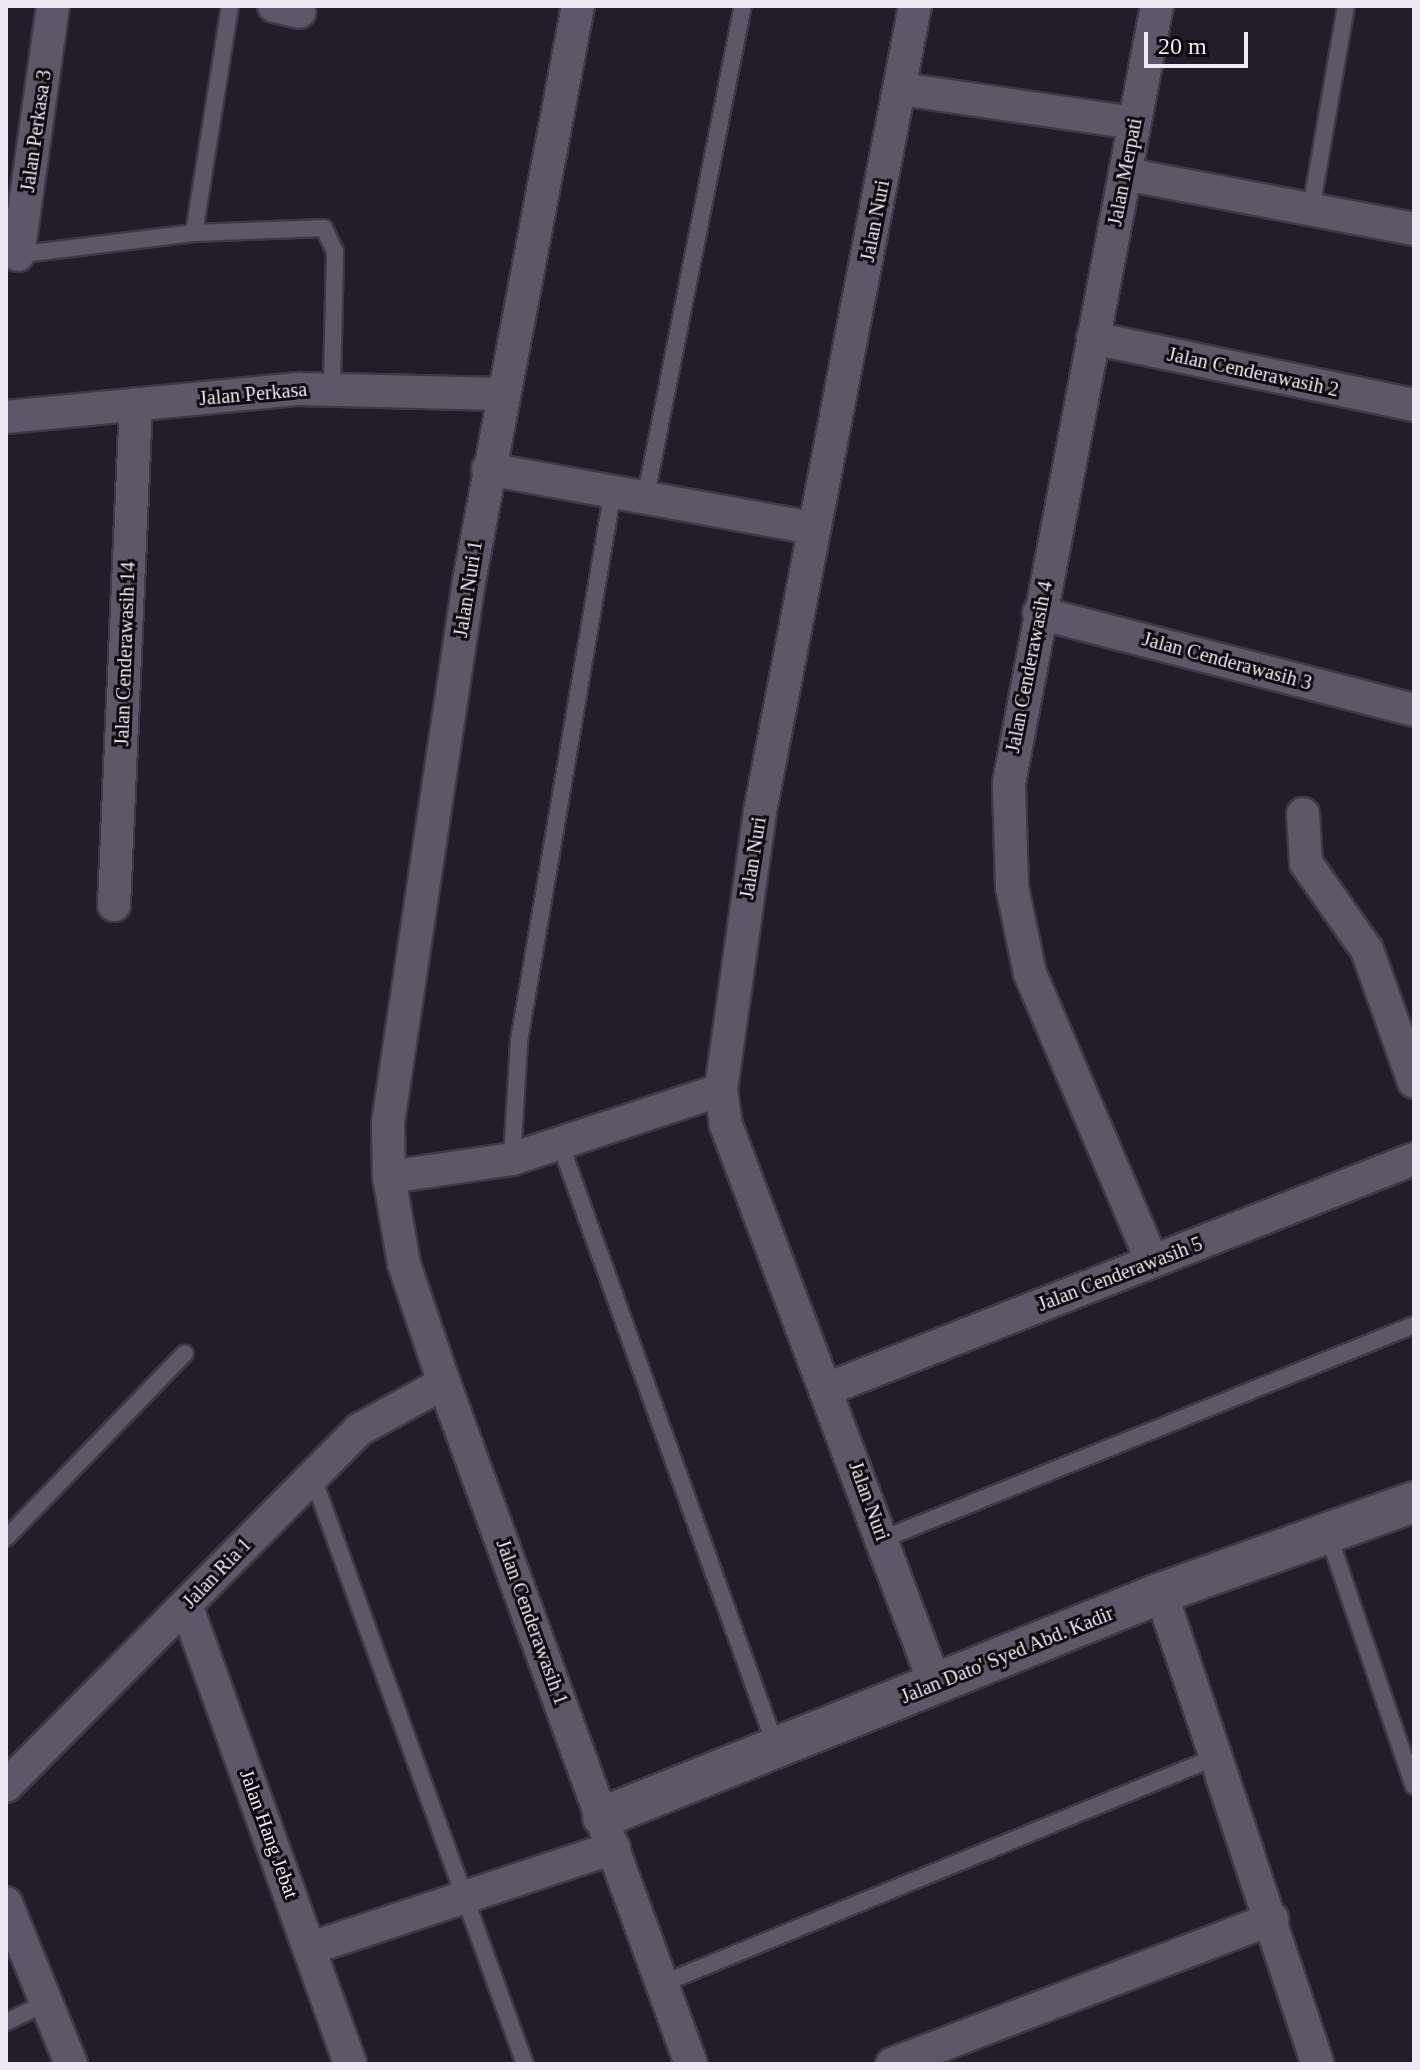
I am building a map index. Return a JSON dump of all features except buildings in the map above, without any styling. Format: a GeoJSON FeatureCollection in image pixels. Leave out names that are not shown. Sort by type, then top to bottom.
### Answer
{"type":"FeatureCollection","features":[{"type":"Feature","properties":{"kind":"street","name":"Jalan Perkasa 3"},"geometry":{"type":"LineString","coordinates":[[12,256],[53,6]]}},
{"type":"Feature","properties":{"kind":"street","name":"Jalan Nuri 1"},"geometry":{"type":"LineString","coordinates":[[389,1177],[388,1123],[488,469],[578,6]]}},
{"type":"Feature","properties":{"kind":"street","name":"Jalan Nuri"},"geometry":{"type":"LineString","coordinates":[[915,6],[760,812],[721,1090],[726,1125],[935,1684]]}},
{"type":"Feature","properties":{"kind":"street","name":"Jalan Merpati"},"geometry":{"type":"LineString","coordinates":[[1093,338],[1157,6]]}},
{"type":"Feature","properties":{"kind":"street"},"geometry":{"type":"LineString","coordinates":[[901,89],[1134,123]]}},
{"type":"Feature","properties":{"kind":"street"},"geometry":{"type":"LineString","coordinates":[[1125,174],[1414,229]]}},
{"type":"Feature","properties":{"kind":"street","name":"Jalan Cenderawasih 2"},"geometry":{"type":"LineString","coordinates":[[1093,338],[1414,405]]}},
{"type":"Feature","properties":{"kind":"street","name":"Jalan Cenderawasih 4"},"geometry":{"type":"LineString","coordinates":[[1093,338],[1009,783],[1020,940],[1152,1261]]}},
{"type":"Feature","properties":{"kind":"street","name":"Jalan Perkasa"},"geometry":{"type":"LineString","coordinates":[[6,417],[332,389],[501,394]]}},
{"type":"Feature","properties":{"kind":"street","name":"Jalan Cenderawasih 14"},"geometry":{"type":"LineString","coordinates":[[114,905],[136,404]]}},
{"type":"Feature","properties":{"kind":"street"},"geometry":{"type":"LineString","coordinates":[[488,469],[646,495],[814,528]]}},
{"type":"Feature","properties":{"kind":"street","name":"Jalan Cenderawasih 3"},"geometry":{"type":"LineString","coordinates":[[1039,613],[1414,710]]}},
{"type":"Feature","properties":{"kind":"street"},"geometry":{"type":"LineString","coordinates":[[1303,814],[1306,863],[1367,950],[1414,1082]]}},
{"type":"Feature","properties":{"kind":"street"},"geometry":{"type":"LineString","coordinates":[[389,1177],[512,1159],[561,1146],[721,1090]]}},
{"type":"Feature","properties":{"kind":"street","name":"Jalan Cenderawasih 5"},"geometry":{"type":"LineString","coordinates":[[827,1389],[1414,1159]]}},
{"type":"Feature","properties":{"kind":"street","name":"Jalan Cenderawasih 1"},"geometry":{"type":"LineString","coordinates":[[389,1177],[404,1264],[444,1383],[691,2064]]}},
{"type":"Feature","properties":{"kind":"street","name":"Jalan Ria 1"},"geometry":{"type":"LineString","coordinates":[[6,1786],[312,1475],[383,1410],[444,1383]]}},
{"type":"Feature","properties":{"kind":"street","name":"Jalan Dato' Syed Abd. Kadir"},"geometry":{"type":"LineString","coordinates":[[609,1832],[776,1747],[1161,1593],[1414,1502]]}},
{"type":"Feature","properties":{"kind":"street"},"geometry":{"type":"LineString","coordinates":[[1161,1593],[1318,2064]]}},
{"type":"Feature","properties":{"kind":"street","name":"Jalan Hang Jebat"},"geometry":{"type":"LineString","coordinates":[[186,1605],[350,2064]]}},
{"type":"Feature","properties":{"kind":"street"},"geometry":{"type":"LineString","coordinates":[[311,1948],[465,1896],[609,1832]]}},
{"type":"Feature","properties":{"kind":"street"},"geometry":{"type":"LineString","coordinates":[[6,1903],[71,2064]]}},
{"type":"Feature","properties":{"kind":"street"},"geometry":{"type":"LineString","coordinates":[[892,2064],[1272,1919]]}},
{"type":"Feature","properties":{"kind":"lane"},"geometry":{"type":"LineString","coordinates":[[194,233],[230,6]]}},
{"type":"Feature","properties":{"kind":"lane"},"geometry":{"type":"LineString","coordinates":[[646,495],[743,6]]}},
{"type":"Feature","properties":{"kind":"lane"},"geometry":{"type":"LineString","coordinates":[[1311,209],[1346,6]]}},
{"type":"Feature","properties":{"kind":"lane"},"geometry":{"type":"LineString","coordinates":[[12,256],[194,233],[324,228],[335,252],[332,389]]}},
{"type":"Feature","properties":{"kind":"lane"},"geometry":{"type":"LineString","coordinates":[[512,1159],[519,1041],[613,490]]}},
{"type":"Feature","properties":{"kind":"lane"},"geometry":{"type":"LineString","coordinates":[[561,1146],[776,1747]]}},
{"type":"Feature","properties":{"kind":"lane"},"geometry":{"type":"LineString","coordinates":[[883,1539],[1414,1325]]}},
{"type":"Feature","properties":{"kind":"lane"},"geometry":{"type":"LineString","coordinates":[[6,1538],[185,1353]]}},
{"type":"Feature","properties":{"kind":"lane"},"geometry":{"type":"LineString","coordinates":[[312,1475],[525,2064]]}},
{"type":"Feature","properties":{"kind":"lane"},"geometry":{"type":"LineString","coordinates":[[1328,1533],[1414,1786]]}},
{"type":"Feature","properties":{"kind":"lane"},"geometry":{"type":"LineString","coordinates":[[664,1983],[1216,1757]]}},
{"type":"Feature","properties":{"kind":"lane"},"geometry":{"type":"LineString","coordinates":[[6,2022],[48,2002]]}}]}
